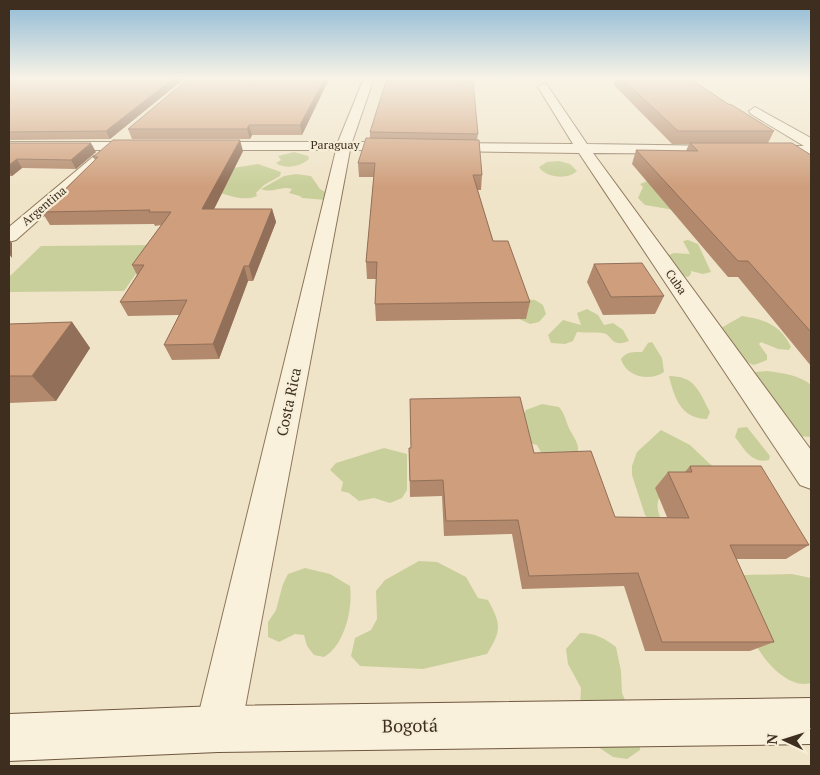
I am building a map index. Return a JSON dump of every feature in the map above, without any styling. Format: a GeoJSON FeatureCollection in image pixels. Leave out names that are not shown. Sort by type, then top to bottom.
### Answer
{"type":"FeatureCollection","features":[{"type":"Feature","properties":{"kind":"street","name":"Costa Rica"},"geometry":{"type":"LineString","coordinates":[[218,729],[344,145],[355,114]]}},
{"type":"Feature","properties":{"kind":"street","name":"Cuba"},"geometry":{"type":"LineString","coordinates":[[561,114],[811,475]]}},
{"type":"Feature","properties":{"kind":"street"},"geometry":{"type":"LineString","coordinates":[[760,114],[811,144]]}},
{"type":"Feature","properties":{"kind":"street","name":"Argentina"},"geometry":{"type":"LineString","coordinates":[[9,236],[129,133]]}},
{"type":"Feature","properties":{"kind":"street"},"geometry":{"type":"LineString","coordinates":[[9,146],[155,146]]}},
{"type":"Feature","properties":{"kind":"street","name":"Paraguay"},"geometry":{"type":"LineString","coordinates":[[195,146],[411,146]]}},
{"type":"Feature","properties":{"kind":"street"},"geometry":{"type":"LineString","coordinates":[[430,147],[584,150],[811,150]]}},
{"type":"Feature","properties":{"kind":"street","name":"Bogotá"},"geometry":{"type":"LineString","coordinates":[[9,738],[218,729],[811,721]]}},
{"type":"Feature","properties":{"kind":"green space"},"geometry":{"type":"Polygon","coordinates":[[[294,152],[308,156],[309,159],[302,164],[293,166],[284,166],[276,163],[281,160],[278,156],[294,152]]]}},
{"type":"Feature","properties":{"kind":"green space"},"geometry":{"type":"Polygon","coordinates":[[[559,161],[570,164],[577,171],[563,177],[547,174],[539,167],[547,162],[559,161]]]}},
{"type":"Feature","properties":{"kind":"green space"},"geometry":{"type":"Polygon","coordinates":[[[258,164],[281,172],[280,176],[264,185],[256,193],[257,196],[242,198],[216,192],[233,168],[258,164]]]}},
{"type":"Feature","properties":{"kind":"green space"},"geometry":{"type":"Polygon","coordinates":[[[296,174],[311,176],[320,189],[327,193],[326,200],[302,198],[289,193],[292,189],[288,188],[269,191],[261,189],[284,176],[296,174]]]}},
{"type":"Feature","properties":{"kind":"green space"},"geometry":{"type":"Polygon","coordinates":[[[650,180],[674,210],[645,205],[638,198],[643,187],[640,184],[650,180]]]}},
{"type":"Feature","properties":{"kind":"green space"},"geometry":{"type":"Polygon","coordinates":[[[688,240],[698,244],[711,272],[703,274],[691,271],[688,277],[682,276],[666,256],[674,253],[690,254],[683,241],[688,240]]]}},
{"type":"Feature","properties":{"kind":"green space"},"geometry":{"type":"Polygon","coordinates":[[[156,245],[124,291],[9,292],[9,277],[41,246],[156,245]]]}},
{"type":"Feature","properties":{"kind":"green space"},"geometry":{"type":"Polygon","coordinates":[[[523,299],[535,300],[543,305],[546,314],[539,322],[530,324],[513,316],[523,299]]]}},
{"type":"Feature","properties":{"kind":"green space"},"geometry":{"type":"Polygon","coordinates":[[[587,309],[598,315],[604,325],[613,323],[623,330],[629,341],[618,343],[603,333],[577,332],[573,341],[565,344],[551,343],[548,335],[563,320],[581,325],[577,313],[587,309]]]}},
{"type":"Feature","properties":{"kind":"green space"},"geometry":{"type":"Polygon","coordinates":[[[742,316],[758,319],[777,329],[783,334],[791,347],[789,350],[778,349],[761,342],[759,344],[767,355],[767,360],[754,365],[749,363],[735,350],[721,328],[742,316]]]}},
{"type":"Feature","properties":{"kind":"green space"},"geometry":{"type":"Polygon","coordinates":[[[652,342],[662,358],[664,372],[652,377],[633,374],[621,359],[628,353],[642,352],[648,343],[652,342]]]}},
{"type":"Feature","properties":{"kind":"green space"},"geometry":{"type":"Polygon","coordinates":[[[767,371],[796,377],[811,385],[811,437],[795,436],[747,373],[767,371]]]}},
{"type":"Feature","properties":{"kind":"green space"},"geometry":{"type":"Polygon","coordinates":[[[669,376],[685,379],[695,386],[710,412],[707,419],[698,418],[685,411],[676,399],[669,376]]]}},
{"type":"Feature","properties":{"kind":"green space"},"geometry":{"type":"Polygon","coordinates":[[[542,404],[559,407],[577,443],[578,454],[543,456],[537,445],[529,443],[522,417],[526,410],[542,404]]]}},
{"type":"Feature","properties":{"kind":"green space"},"geometry":{"type":"Polygon","coordinates":[[[747,427],[770,456],[769,460],[763,461],[753,458],[735,437],[738,428],[747,427]]]}},
{"type":"Feature","properties":{"kind":"green space"},"geometry":{"type":"Polygon","coordinates":[[[661,430],[690,445],[710,464],[722,471],[659,498],[658,509],[665,528],[653,525],[645,515],[632,475],[632,466],[637,452],[661,430]]]}},
{"type":"Feature","properties":{"kind":"green space"},"geometry":{"type":"Polygon","coordinates":[[[384,448],[407,454],[407,490],[402,498],[390,503],[374,498],[359,501],[349,493],[341,491],[343,482],[330,470],[336,463],[384,448]]]}},
{"type":"Feature","properties":{"kind":"green space"},"geometry":{"type":"Polygon","coordinates":[[[419,561],[437,562],[466,577],[478,598],[488,600],[498,627],[492,646],[487,654],[423,669],[360,666],[351,656],[355,638],[371,630],[377,619],[376,591],[385,580],[419,561]]]}},
{"type":"Feature","properties":{"kind":"green space"},"geometry":{"type":"Polygon","coordinates":[[[305,568],[330,574],[350,586],[349,615],[346,625],[337,644],[324,657],[314,655],[307,646],[304,635],[295,634],[279,642],[268,637],[268,622],[276,610],[283,584],[288,574],[305,568]]]}},
{"type":"Feature","properties":{"kind":"green space"},"geometry":{"type":"Polygon","coordinates":[[[792,574],[811,578],[811,683],[802,684],[784,676],[775,670],[760,652],[744,614],[735,578],[744,575],[792,574]]]}},
{"type":"Feature","properties":{"kind":"green space"},"geometry":{"type":"Polygon","coordinates":[[[580,633],[599,637],[616,647],[621,671],[622,693],[635,712],[640,726],[640,750],[627,759],[613,757],[595,745],[580,706],[581,688],[568,664],[566,649],[580,633]]]}},
{"type":"Feature","properties":{"kind":"building"},"geometry":{"type":"Polygon","coordinates":[[[9,114],[128,114],[106,131],[9,132],[9,114]]]}},
{"type":"Feature","properties":{"kind":"building"},"geometry":{"type":"Polygon","coordinates":[[[146,114],[306,114],[300,125],[249,125],[247,129],[128,129],[146,114]]]}},
{"type":"Feature","properties":{"kind":"building"},"geometry":{"type":"Polygon","coordinates":[[[376,114],[476,114],[478,134],[370,132],[376,114]]]}},
{"type":"Feature","properties":{"kind":"building"},"geometry":{"type":"Polygon","coordinates":[[[660,114],[747,114],[774,131],[678,131],[660,114]]]}},
{"type":"Feature","properties":{"kind":"building"},"geometry":{"type":"Polygon","coordinates":[[[366,138],[479,140],[482,175],[473,175],[493,241],[508,241],[530,302],[375,304],[377,262],[366,262],[375,163],[358,163],[366,138]]]}},
{"type":"Feature","properties":{"kind":"building"},"geometry":{"type":"Polygon","coordinates":[[[113,140],[240,140],[202,209],[272,209],[249,266],[244,266],[213,344],[164,345],[187,300],[120,302],[144,265],[132,265],[171,212],[149,212],[150,210],[42,212],[98,157],[93,157],[113,140]]]}},
{"type":"Feature","properties":{"kind":"building"},"geometry":{"type":"Polygon","coordinates":[[[9,143],[91,143],[71,160],[17,159],[9,165],[9,143]]]}},
{"type":"Feature","properties":{"kind":"building"},"geometry":{"type":"Polygon","coordinates":[[[690,143],[792,143],[811,155],[811,332],[748,261],[738,261],[636,150],[698,151],[690,143]]]}},
{"type":"Feature","properties":{"kind":"building"},"geometry":{"type":"Polygon","coordinates":[[[642,263],[664,296],[611,297],[594,264],[642,263]]]}},
{"type":"Feature","properties":{"kind":"building"},"geometry":{"type":"Polygon","coordinates":[[[72,322],[32,376],[9,376],[9,324],[72,322]]]}},
{"type":"Feature","properties":{"kind":"building"},"geometry":{"type":"Polygon","coordinates":[[[520,397],[534,453],[591,451],[615,517],[689,518],[668,472],[692,472],[690,466],[761,466],[809,545],[730,545],[774,642],[662,642],[638,573],[529,576],[518,520],[446,521],[443,480],[410,481],[410,399],[520,397]]]}}]}
